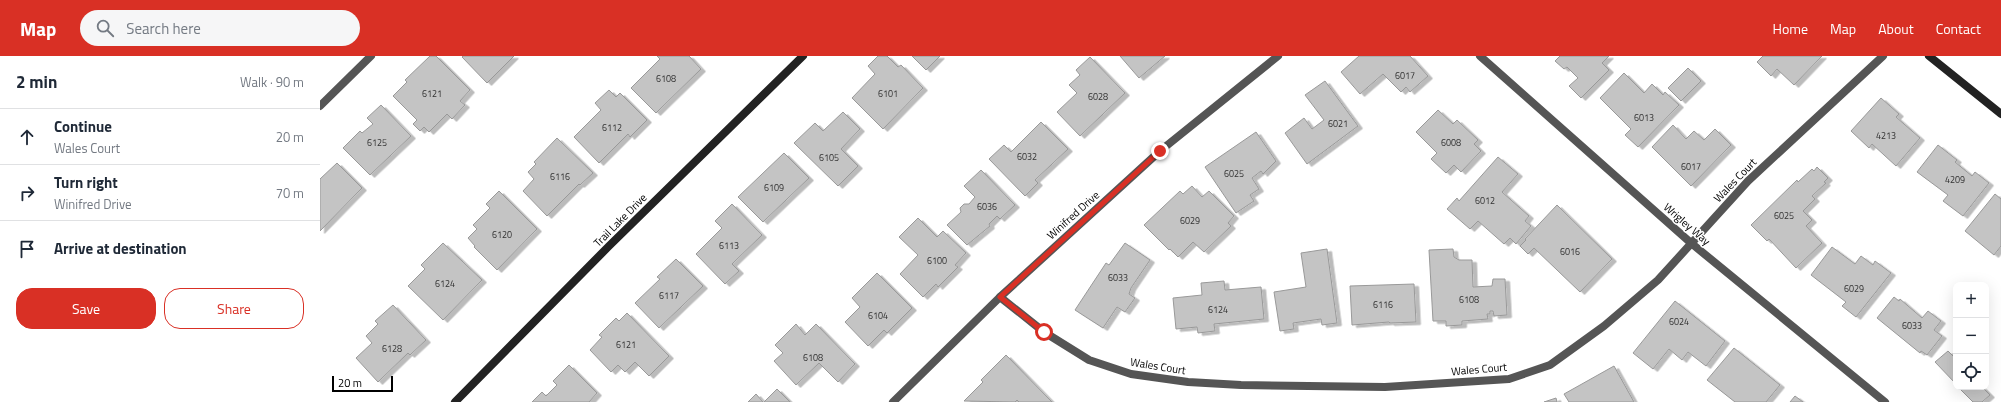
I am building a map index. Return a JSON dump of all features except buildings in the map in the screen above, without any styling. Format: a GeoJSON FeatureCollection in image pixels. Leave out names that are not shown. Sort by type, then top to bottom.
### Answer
{"type":"FeatureCollection","features":[{"type":"Feature","properties":{"kind":"street"},"geometry":{"type":"LineString","coordinates":[[320,106],[371,56]]}},
{"type":"Feature","properties":{"kind":"street","name":"Trail Lake Drive"},"geometry":{"type":"LineString","coordinates":[[455,402],[609,246],[803,56]]}},
{"type":"Feature","properties":{"kind":"street","name":"Winifred Drive"},"geometry":{"type":"LineString","coordinates":[[893,402],[1000,297],[1160,151],[1278,56]]}},
{"type":"Feature","properties":{"kind":"street","name":"Wrigley Way"},"geometry":{"type":"LineString","coordinates":[[1480,56],[1691,243],[1885,402]]}},
{"type":"Feature","properties":{"kind":"street","name":"Wales Court"},"geometry":{"type":"LineString","coordinates":[[1000,297],[1044,332],[1089,360],[1131,374],[1188,382],[1242,385],[1385,387],[1509,379],[1550,364],[1604,326],[1658,280],[1748,181],[1883,56]]}},
{"type":"Feature","properties":{"kind":"street"},"geometry":{"type":"LineString","coordinates":[[1929,56],[2001,114]]}},
{"type":"Feature","properties":{"kind":"route"},"geometry":{"type":"LineString","coordinates":[[1044,332],[1000,297],[1160,151]]}}]}
